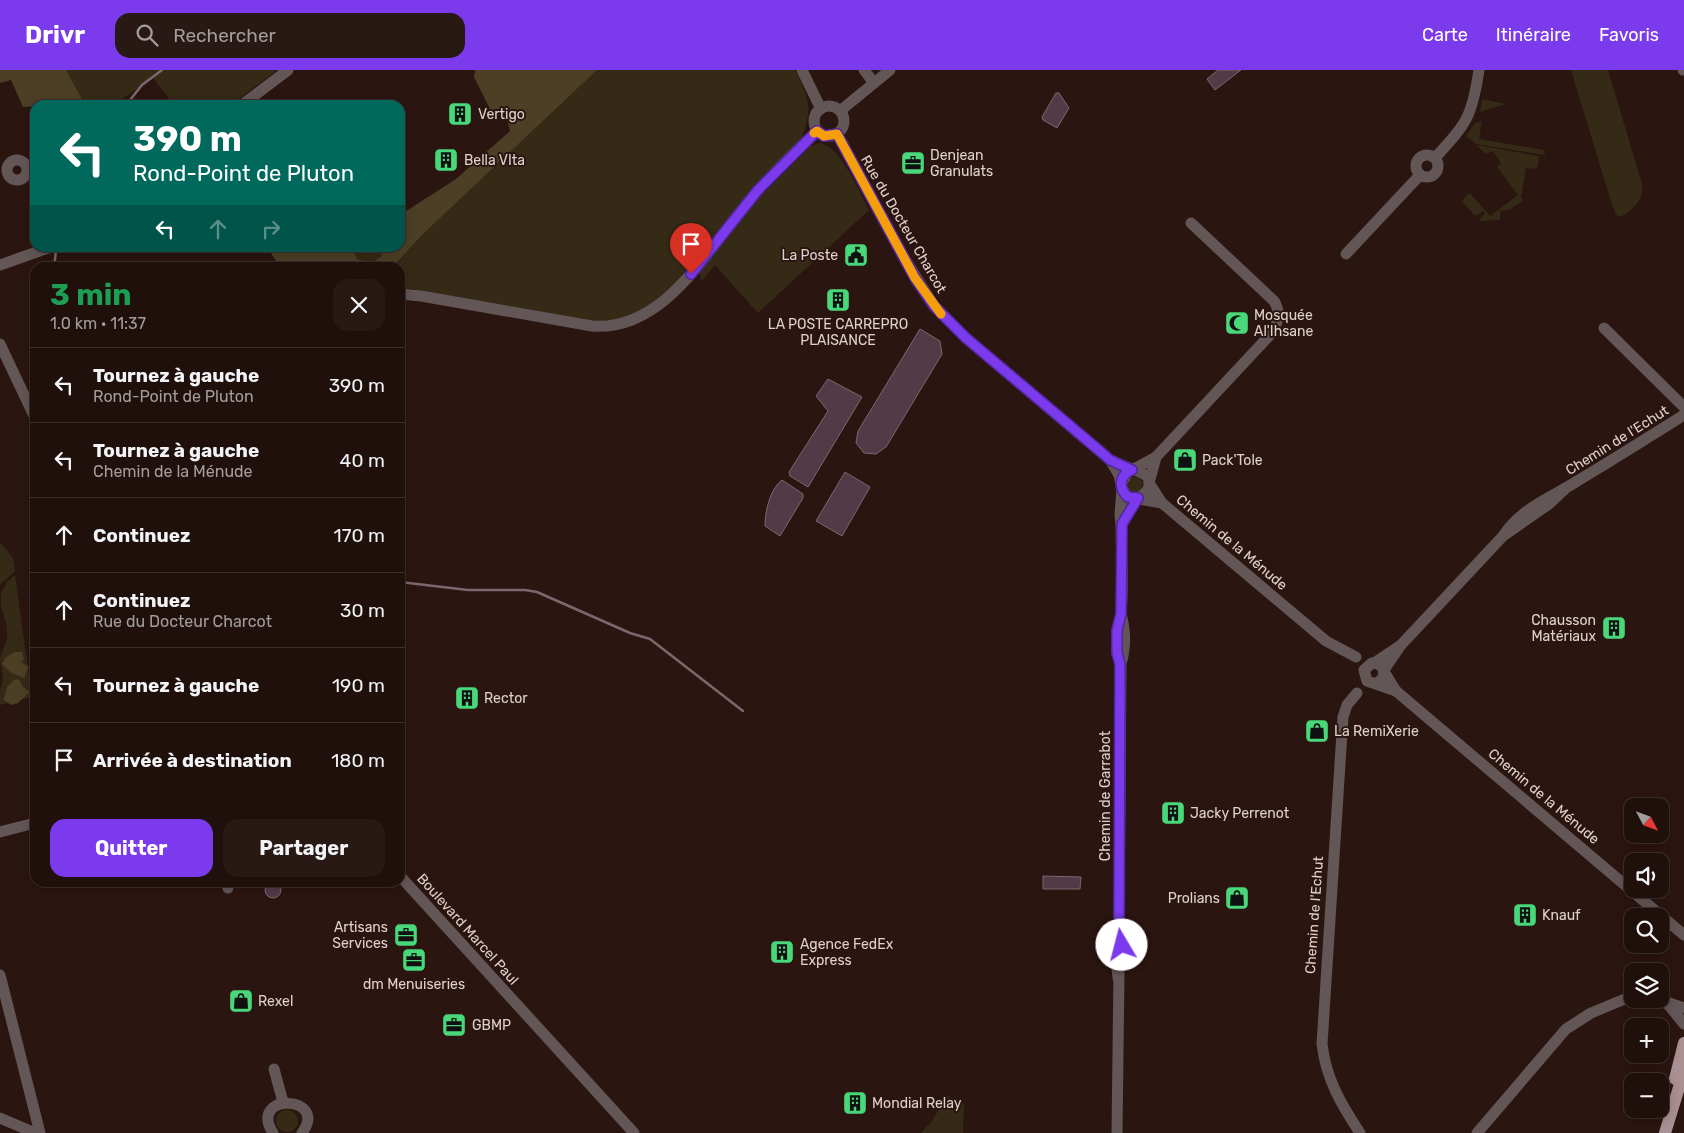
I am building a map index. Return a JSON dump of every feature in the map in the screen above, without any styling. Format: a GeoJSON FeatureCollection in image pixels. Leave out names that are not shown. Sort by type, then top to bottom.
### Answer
{"type":"FeatureCollection","features":[{"type":"Feature","properties":{"kind":"main road"},"geometry":{"type":"LineString","coordinates":[[1673,1101],[1672,1090],[1684,1044]]}},
{"type":"Feature","properties":{"kind":"main road"},"geometry":{"type":"LineString","coordinates":[[1665,1133],[1673,1101],[1684,1071]]}},
{"type":"Feature","properties":{"kind":"street"},"geometry":{"type":"LineString","coordinates":[[249,100],[288,70]]}},
{"type":"Feature","properties":{"kind":"street"},"geometry":{"type":"LineString","coordinates":[[802,70],[821,108]]}},
{"type":"Feature","properties":{"kind":"street"},"geometry":{"type":"LineString","coordinates":[[864,70],[874,83]]}},
{"type":"Feature","properties":{"kind":"street"},"geometry":{"type":"LineString","coordinates":[[840,111],[890,70]]}},
{"type":"Feature","properties":{"kind":"street"},"geometry":{"type":"LineString","coordinates":[[1435,158],[1469,116],[1474,102],[1479,70]]}},
{"type":"Feature","properties":{"kind":"street"},"geometry":{"type":"LineString","coordinates":[[829,106],[840,111],[844,124],[837,134],[824,136],[817,131],[814,121],[821,108],[829,106]]}},
{"type":"Feature","properties":{"kind":"street"},"geometry":{"type":"LineString","coordinates":[[405,294],[592,326],[604,327],[637,319],[683,284],[758,190],[817,131]]}},
{"type":"Feature","properties":{"kind":"street","name":"Rue du Docteur Charcot"},"geometry":{"type":"LineString","coordinates":[[837,134],[915,278],[934,306],[950,324],[1110,460]]}},
{"type":"Feature","properties":{"kind":"street"},"geometry":{"type":"LineString","coordinates":[[1429,155],[1435,158],[1438,168],[1435,174],[1429,177],[1420,175],[1416,165],[1419,158],[1429,155]]}},
{"type":"Feature","properties":{"kind":"street"},"geometry":{"type":"LineString","coordinates":[[1346,254],[1420,175]]}},
{"type":"Feature","properties":{"kind":"street"},"geometry":{"type":"LineString","coordinates":[[1121,486],[1125,475],[1156,457],[1269,336],[1278,320],[1278,309],[1274,301],[1191,223]]}},
{"type":"Feature","properties":{"kind":"street"},"geometry":{"type":"LineString","coordinates":[[0,265],[37,252]]}},
{"type":"Feature","properties":{"kind":"street"},"geometry":{"type":"LineString","coordinates":[[1604,328],[1684,407]]}},
{"type":"Feature","properties":{"kind":"street"},"geometry":{"type":"LineString","coordinates":[[0,344],[30,407]]}},
{"type":"Feature","properties":{"kind":"street","name":"Chemin de l'Echut"},"geometry":{"type":"LineString","coordinates":[[1384,672],[1401,645],[1503,536],[1510,525],[1525,512],[1684,415]]}},
{"type":"Feature","properties":{"kind":"street"},"geometry":{"type":"LineString","coordinates":[[1122,524],[1138,498],[1146,493],[1156,457]]}},
{"type":"Feature","properties":{"kind":"street"},"geometry":{"type":"LineString","coordinates":[[1110,460],[1144,473],[1149,483]]}},
{"type":"Feature","properties":{"kind":"street"},"geometry":{"type":"LineString","coordinates":[[1110,460],[1128,497],[1138,498]]}},
{"type":"Feature","properties":{"kind":"street","name":"Chemin de la Ménude"},"geometry":{"type":"LineString","coordinates":[[1149,483],[1162,503],[1326,640],[1356,657],[1368,668]]}},
{"type":"Feature","properties":{"kind":"street","name":"Chemin de Garrabot"},"geometry":{"type":"LineString","coordinates":[[1117,1133],[1118,978],[1122,952],[1119,928],[1120,664],[1117,653],[1117,630],[1121,614],[1121,486]]}},
{"type":"Feature","properties":{"kind":"street","name":"Chemin de la Ménude"},"geometry":{"type":"LineString","coordinates":[[1138,498],[1162,503]]}},
{"type":"Feature","properties":{"kind":"street","name":"Chemin de l'Echut"},"geometry":{"type":"LineString","coordinates":[[1360,1133],[1334,1090],[1327,1072],[1322,1044],[1343,717],[1345,708],[1357,693],[1368,668],[1401,645]]}},
{"type":"Feature","properties":{"kind":"street"},"geometry":{"type":"LineString","coordinates":[[1381,666],[1384,672],[1381,680],[1376,683],[1367,681],[1368,668],[1381,666]]}},
{"type":"Feature","properties":{"kind":"street","name":"Chemin de la Ménude"},"geometry":{"type":"LineString","coordinates":[[1384,672],[1396,692]]}},
{"type":"Feature","properties":{"kind":"street","name":"Chemin de l'Echut"},"geometry":{"type":"LineString","coordinates":[[1357,693],[1376,683]]}},
{"type":"Feature","properties":{"kind":"street","name":"Chemin de la Ménude"},"geometry":{"type":"LineString","coordinates":[[1376,683],[1396,692],[1678,925],[1684,935]]}},
{"type":"Feature","properties":{"kind":"street"},"geometry":{"type":"LineString","coordinates":[[0,832],[30,824]]}},
{"type":"Feature","properties":{"kind":"street","name":"Boulevard Marcel Paul"},"geometry":{"type":"LineString","coordinates":[[405,882],[634,1133]]}},
{"type":"Feature","properties":{"kind":"street"},"geometry":{"type":"LineString","coordinates":[[0,975],[40,1133]]}},
{"type":"Feature","properties":{"kind":"street"},"geometry":{"type":"LineString","coordinates":[[1477,1133],[1566,1029],[1591,1013],[1624,999]]}},
{"type":"Feature","properties":{"kind":"street"},"geometry":{"type":"LineString","coordinates":[[1669,1003],[1684,1008]]}},
{"type":"Feature","properties":{"kind":"street"},"geometry":{"type":"LineString","coordinates":[[1669,1008],[1684,1024]]}},
{"type":"Feature","properties":{"kind":"street"},"geometry":{"type":"LineString","coordinates":[[274,1070],[283,1102]]}},
{"type":"Feature","properties":{"kind":"street"},"geometry":{"type":"LineString","coordinates":[[273,1133],[270,1126],[270,1114],[277,1105],[283,1102],[295,1103],[305,1112],[307,1125],[302,1133]]}},
{"type":"Feature","properties":{"kind":"street"},"geometry":{"type":"LineString","coordinates":[[5,1120],[23,1121],[34,1109]]}},
{"type":"Feature","properties":{"kind":"street"},"geometry":{"type":"LineString","coordinates":[[5,1120],[35,1133]]}},
{"type":"Feature","properties":{"kind":"shaded area"},"geometry":{"type":"Polygon","coordinates":[[[0,70],[66,70],[83,100],[30,100],[30,107],[23,107],[11,80],[0,83],[0,70]]]}},
{"type":"Feature","properties":{"kind":"shaded area"},"geometry":{"type":"Polygon","coordinates":[[[66,70],[277,70],[238,100],[170,100],[153,78],[121,100],[83,100],[66,70]]]}},
{"type":"Feature","properties":{"kind":"shaded area"},"geometry":{"type":"Polygon","coordinates":[[[475,70],[597,70],[421,236],[398,262],[373,262],[382,256],[380,252],[405,252],[405,212],[456,179],[510,131],[507,119],[491,111],[474,77],[475,70]]]}},
{"type":"Feature","properties":{"kind":"shaded area"},"geometry":{"type":"Polygon","coordinates":[[[597,70],[795,70],[804,88],[808,103],[808,118],[802,137],[690,269],[671,288],[651,304],[618,320],[604,323],[413,289],[405,290],[405,262],[398,262],[421,236],[597,70]]]}},
{"type":"Feature","properties":{"kind":"shaded area"},"geometry":{"type":"Polygon","coordinates":[[[1218,70],[1241,70],[1215,90],[1207,79],[1218,70]]]}},
{"type":"Feature","properties":{"kind":"shaded area"},"geometry":{"type":"Polygon","coordinates":[[[1571,70],[1608,70],[1642,184],[1640,200],[1621,217],[1616,215],[1610,198],[1571,70]]]}},
{"type":"Feature","properties":{"kind":"shaded area"},"geometry":{"type":"Polygon","coordinates":[[[1056,93],[1059,93],[1069,108],[1057,128],[1043,120],[1042,117],[1056,93]]]}},
{"type":"Feature","properties":{"kind":"shaded area"},"geometry":{"type":"Polygon","coordinates":[[[1482,99],[1506,104],[1480,112],[1482,99]]]}},
{"type":"Feature","properties":{"kind":"shaded area"},"geometry":{"type":"Polygon","coordinates":[[[1482,121],[1479,139],[1544,150],[1545,155],[1476,144],[1466,136],[1475,123],[1482,121]]]}},
{"type":"Feature","properties":{"kind":"shaded area"},"geometry":{"type":"Polygon","coordinates":[[[820,143],[828,146],[842,161],[869,210],[758,313],[715,265],[701,282],[699,271],[744,213],[811,146],[820,143]]]}},
{"type":"Feature","properties":{"kind":"shaded area"},"geometry":{"type":"Polygon","coordinates":[[[1476,145],[1539,156],[1537,169],[1526,168],[1521,198],[1524,200],[1509,210],[1500,211],[1500,219],[1498,220],[1479,221],[1485,213],[1484,211],[1475,216],[1463,202],[1463,199],[1470,193],[1490,216],[1518,195],[1497,167],[1501,163],[1493,151],[1486,154],[1476,145]]]}},
{"type":"Feature","properties":{"kind":"shaded area"},"geometry":{"type":"Polygon","coordinates":[[[270,252],[354,252],[357,259],[368,262],[277,262],[270,252]]]}},
{"type":"Feature","properties":{"kind":"shaded area"},"geometry":{"type":"Polygon","coordinates":[[[354,252],[380,252],[382,256],[373,262],[357,259],[354,252]]]}},
{"type":"Feature","properties":{"kind":"shaded area"},"geometry":{"type":"Polygon","coordinates":[[[920,329],[940,341],[942,354],[886,447],[876,454],[864,453],[856,443],[858,431],[920,329]]]}},
{"type":"Feature","properties":{"kind":"shaded area"},"geometry":{"type":"Polygon","coordinates":[[[828,379],[862,397],[808,487],[790,476],[789,472],[828,411],[816,396],[828,379]]]}},
{"type":"Feature","properties":{"kind":"shaded area"},"geometry":{"type":"Polygon","coordinates":[[[845,472],[870,487],[842,536],[816,521],[845,472]]]}},
{"type":"Feature","properties":{"kind":"shaded area"},"geometry":{"type":"Polygon","coordinates":[[[1132,477],[1138,477],[1143,482],[1141,491],[1132,493],[1127,488],[1127,482],[1132,477]]]}},
{"type":"Feature","properties":{"kind":"shaded area"},"geometry":{"type":"Polygon","coordinates":[[[782,480],[803,494],[803,498],[780,536],[765,526],[769,501],[774,489],[782,480]]]}},
{"type":"Feature","properties":{"kind":"shaded area"},"geometry":{"type":"Polygon","coordinates":[[[0,542],[13,558],[15,571],[0,585],[0,542]]]}},
{"type":"Feature","properties":{"kind":"shaded area"},"geometry":{"type":"Polygon","coordinates":[[[15,575],[30,683],[30,698],[0,705],[0,691],[3,680],[0,658],[7,639],[7,627],[1,606],[1,594],[7,582],[15,575]]]}},
{"type":"Feature","properties":{"kind":"shaded area"},"geometry":{"type":"Polygon","coordinates":[[[15,652],[22,652],[24,660],[20,661],[29,667],[24,678],[10,672],[2,664],[6,657],[15,652]]]}},
{"type":"Feature","properties":{"kind":"shaded area"},"geometry":{"type":"Polygon","coordinates":[[[19,679],[22,686],[30,692],[18,703],[11,705],[4,700],[7,687],[14,680],[19,679]]]}},
{"type":"Feature","properties":{"kind":"shaded area"},"geometry":{"type":"Polygon","coordinates":[[[1043,876],[1081,877],[1080,889],[1043,889],[1043,876]]]}},
{"type":"Feature","properties":{"kind":"shaded area"},"geometry":{"type":"Polygon","coordinates":[[[266,887],[280,887],[280,893],[273,898],[265,890],[266,887]]]}},
{"type":"Feature","properties":{"kind":"shaded area"},"geometry":{"type":"Polygon","coordinates":[[[947,1096],[964,1104],[963,1133],[921,1133],[932,1121],[947,1096]]]}},
{"type":"Feature","properties":{"kind":"shaded area"},"geometry":{"type":"Polygon","coordinates":[[[283,1110],[291,1110],[298,1117],[298,1125],[291,1132],[283,1132],[276,1125],[276,1117],[283,1110]]]}},
{"type":"Feature","properties":{"kind":"waterway"},"geometry":{"type":"LineString","coordinates":[[130,100],[142,85],[162,70]]}},
{"type":"Feature","properties":{"kind":"waterway"},"geometry":{"type":"LineString","coordinates":[[55,262],[56,252]]}},
{"type":"Feature","properties":{"kind":"waterway"},"geometry":{"type":"LineString","coordinates":[[405,583],[468,590],[525,590],[537,592],[630,633],[650,639],[743,711]]}},
{"type":"Feature","properties":{"kind":"slow traffic"},"geometry":{"type":"LineString","coordinates":[[814,133],[817,131],[824,136],[837,134],[915,278],[928,299],[941,314]]}},
{"type":"Feature","properties":{"kind":"place","name":"Vertigo"},"geometry":{"type":"Point","coordinates":[460,114]}},
{"type":"Feature","properties":{"kind":"place","name":"Bella VIta"},"geometry":{"type":"Point","coordinates":[446,160]}},
{"type":"Feature","properties":{"kind":"place","name":"Denjean Granulats"},"geometry":{"type":"Point","coordinates":[913,163]}},
{"type":"Feature","properties":{"kind":"place","name":"La Poste"},"geometry":{"type":"Point","coordinates":[856,255]}},
{"type":"Feature","properties":{"kind":"place","name":"LA POSTE CARREPRO PLAISANCE"},"geometry":{"type":"Point","coordinates":[838,300]}},
{"type":"Feature","properties":{"kind":"place","name":"Mosquée Al'Ihsane"},"geometry":{"type":"Point","coordinates":[1237,323]}},
{"type":"Feature","properties":{"kind":"place","name":"Pack'Tole"},"geometry":{"type":"Point","coordinates":[1185,460]}},
{"type":"Feature","properties":{"kind":"place","name":"Chausson Matériaux"},"geometry":{"type":"Point","coordinates":[1614,628]}},
{"type":"Feature","properties":{"kind":"place","name":"Rector"},"geometry":{"type":"Point","coordinates":[467,698]}},
{"type":"Feature","properties":{"kind":"place","name":"La RemiXerie"},"geometry":{"type":"Point","coordinates":[1317,731]}},
{"type":"Feature","properties":{"kind":"place","name":"Jacky Perrenot"},"geometry":{"type":"Point","coordinates":[1173,813]}},
{"type":"Feature","properties":{"kind":"place","name":"Prolians"},"geometry":{"type":"Point","coordinates":[1237,898]}},
{"type":"Feature","properties":{"kind":"place","name":"Knauf"},"geometry":{"type":"Point","coordinates":[1525,915]}},
{"type":"Feature","properties":{"kind":"place","name":"Artisans Services"},"geometry":{"type":"Point","coordinates":[406,935]}},
{"type":"Feature","properties":{"kind":"place","name":"Agence FedEx Express"},"geometry":{"type":"Point","coordinates":[782,952]}},
{"type":"Feature","properties":{"kind":"place","name":"dm Menuiseries"},"geometry":{"type":"Point","coordinates":[414,960]}},
{"type":"Feature","properties":{"kind":"place","name":"Rexel"},"geometry":{"type":"Point","coordinates":[241,1001]}},
{"type":"Feature","properties":{"kind":"place","name":"GBMP"},"geometry":{"type":"Point","coordinates":[454,1025]}},
{"type":"Feature","properties":{"kind":"place","name":"Mondial Relay"},"geometry":{"type":"Point","coordinates":[855,1103]}},
{"type":"Feature","properties":{"kind":"route"},"geometry":{"type":"LineString","coordinates":[[691,274],[758,190],[817,131],[824,136],[837,134],[915,278],[934,306],[966,338],[1110,460],[1132,470],[1125,475],[1121,484],[1124,493],[1128,497],[1138,498],[1122,524],[1121,614],[1117,630],[1117,653],[1120,664],[1119,928],[1122,945]]}}]}
